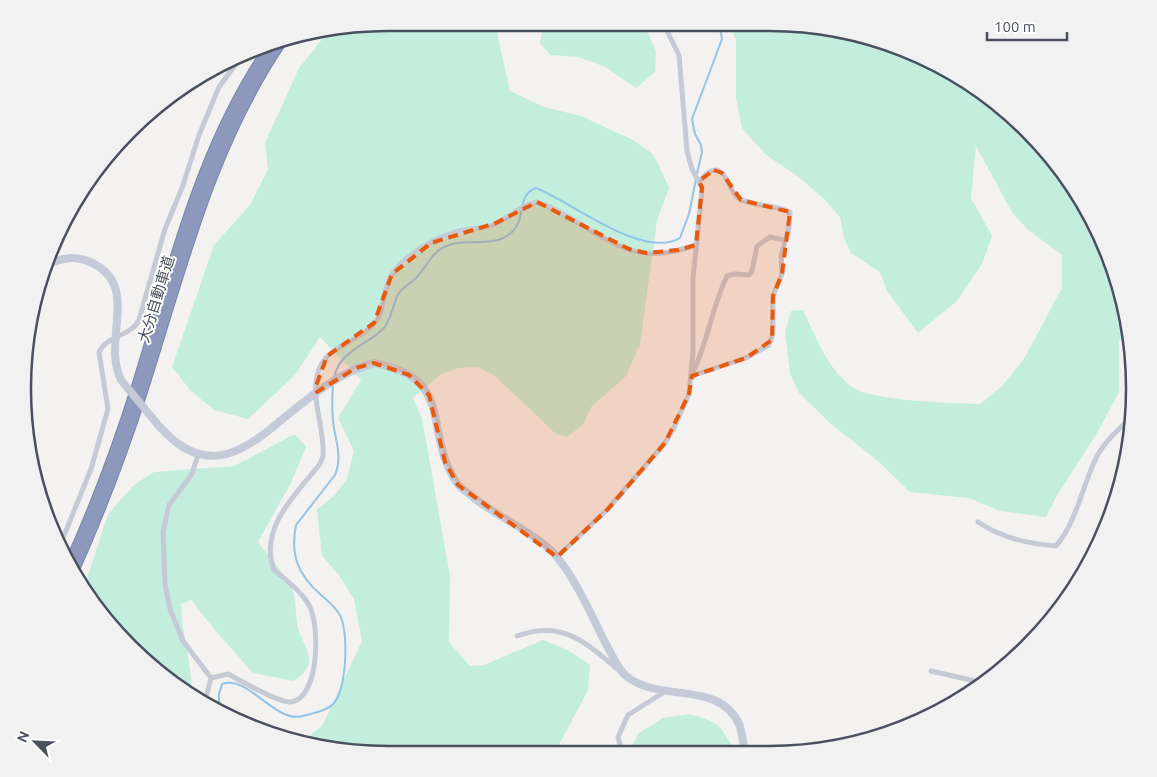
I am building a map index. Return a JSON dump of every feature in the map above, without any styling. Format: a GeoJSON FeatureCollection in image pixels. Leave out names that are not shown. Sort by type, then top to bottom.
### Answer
{"type":"FeatureCollection","features":[{"type":"Feature","properties":{"kind":"highway","name":"大分自動車道"},"geometry":{"type":"LineString","coordinates":[[77,563],[124,448],[177,273],[216,166],[255,84],[277,49]]}},
{"type":"Feature","properties":{"kind":"highway","name":"大分自動車道"},"geometry":{"type":"LineString","coordinates":[[73,555],[117,445],[170,271],[209,162],[240,97],[267,53]]}},
{"type":"Feature","properties":{"kind":"street"},"geometry":{"type":"LineString","coordinates":[[557,557],[608,509],[665,443],[689,395],[692,376],[693,279],[702,188],[692,169],[687,150],[679,55],[667,31]]}},
{"type":"Feature","properties":{"kind":"street"},"geometry":{"type":"LineString","coordinates":[[63,537],[99,447],[108,409],[99,352],[104,344],[132,328],[140,320],[165,229],[182,188],[199,135],[220,88],[234,66]]}},
{"type":"Feature","properties":{"kind":"street"},"geometry":{"type":"LineString","coordinates":[[692,376],[746,358],[769,345],[773,334],[773,296],[782,274],[781,256],[784,240],[789,228],[790,212],[780,207],[741,200],[734,194],[722,173],[718,170],[709,172],[699,181]]}},
{"type":"Feature","properties":{"kind":"street"},"geometry":{"type":"LineString","coordinates":[[211,678],[228,674],[282,701],[292,702],[300,698],[309,686],[315,662],[312,614],[309,605],[294,586],[274,570],[271,545],[273,531],[285,506],[320,464],[323,456],[316,386],[318,371],[327,356],[374,323],[392,274],[404,261],[430,243],[458,232],[496,224],[537,202],[563,212],[606,239],[636,251],[660,253],[696,245]]}},
{"type":"Feature","properties":{"kind":"street"},"geometry":{"type":"LineString","coordinates":[[692,376],[702,354],[717,297],[727,276],[735,274],[749,275],[752,271],[757,246],[770,237],[784,240]]}},
{"type":"Feature","properties":{"kind":"street"},"geometry":{"type":"LineString","coordinates":[[55,261],[61,258],[73,258],[98,266],[110,276],[116,286],[119,312],[114,337],[116,369],[121,380],[168,437],[198,454],[216,456],[245,449],[320,390],[356,368],[374,363],[393,367],[409,375],[429,395],[436,415],[445,462],[458,485],[488,508],[536,539],[557,557],[621,671]]}},
{"type":"Feature","properties":{"kind":"street"},"geometry":{"type":"LineString","coordinates":[[978,522],[1008,537],[1056,546],[1070,528],[1076,507],[1102,449],[1124,426]]}},
{"type":"Feature","properties":{"kind":"street"},"geometry":{"type":"LineString","coordinates":[[198,454],[192,474],[169,505],[163,532],[164,584],[170,609],[183,641],[211,678]]}},
{"type":"Feature","properties":{"kind":"street"},"geometry":{"type":"LineString","coordinates":[[517,636],[535,631],[566,632],[587,643],[640,684],[666,691],[705,697],[725,706],[739,725],[743,746]]}},
{"type":"Feature","properties":{"kind":"street"},"geometry":{"type":"LineString","coordinates":[[931,671],[974,681]]}},
{"type":"Feature","properties":{"kind":"street"},"geometry":{"type":"LineString","coordinates":[[207,696],[211,678]]}},
{"type":"Feature","properties":{"kind":"street"},"geometry":{"type":"LineString","coordinates":[[620,746],[618,738],[628,715],[666,691]]}},
{"type":"Feature","properties":{"kind":"highlighted area"},"geometry":{"type":"Polygon","coordinates":[[[714,170],[722,173],[741,200],[790,212],[782,274],[773,296],[772,340],[746,358],[692,376],[689,394],[665,443],[608,509],[557,557],[458,485],[445,462],[429,395],[409,375],[374,363],[356,368],[317,392],[316,386],[327,356],[374,323],[392,274],[431,243],[496,223],[537,202],[629,249],[646,253],[678,250],[696,245],[702,188],[699,181],[714,170]]]}},
{"type":"Feature","properties":{"kind":"green space"},"geometry":{"type":"Polygon","coordinates":[[[388,31],[497,31],[510,91],[544,107],[581,116],[633,140],[653,154],[669,187],[657,221],[640,344],[626,376],[591,407],[583,425],[567,437],[556,434],[494,375],[477,367],[459,368],[441,374],[413,398],[422,418],[450,576],[449,642],[470,666],[484,665],[543,640],[568,650],[590,665],[588,690],[559,746],[388,746],[342,743],[308,737],[322,726],[362,641],[354,599],[339,575],[322,556],[317,509],[334,496],[347,479],[354,451],[338,418],[361,380],[320,337],[295,375],[248,419],[214,410],[191,391],[172,367],[214,245],[250,205],[268,169],[265,143],[299,68],[324,37],[388,31]]]}},
{"type":"Feature","properties":{"kind":"green space"},"geometry":{"type":"Polygon","coordinates":[[[542,31],[647,31],[656,51],[655,72],[636,88],[605,67],[579,57],[551,55],[540,44],[542,31]]]}},
{"type":"Feature","properties":{"kind":"green space"},"geometry":{"type":"Polygon","coordinates":[[[732,31],[815,34],[861,43],[905,58],[927,68],[967,91],[1004,120],[1037,153],[1066,190],[1089,230],[1099,252],[1114,296],[1123,340],[1119,341],[1119,392],[1097,433],[1056,497],[1046,517],[1000,511],[969,498],[910,492],[879,462],[830,423],[799,393],[790,373],[785,332],[791,311],[803,310],[823,352],[836,371],[852,387],[862,392],[913,400],[980,404],[1002,386],[1024,359],[1062,288],[1062,255],[1027,229],[1012,212],[976,146],[971,198],[992,236],[982,264],[957,301],[918,333],[887,291],[880,272],[851,253],[844,238],[840,217],[823,198],[796,175],[766,155],[742,128],[736,98],[736,40],[732,31]]]}},
{"type":"Feature","properties":{"kind":"green space"},"geometry":{"type":"Polygon","coordinates":[[[295,434],[306,447],[290,485],[258,542],[281,571],[292,589],[299,631],[308,652],[309,663],[302,675],[294,681],[253,673],[191,600],[181,604],[192,687],[171,672],[136,641],[105,606],[87,580],[108,514],[134,485],[154,472],[234,466],[295,434]]]}},
{"type":"Feature","properties":{"kind":"green space"},"geometry":{"type":"Polygon","coordinates":[[[689,714],[708,720],[719,726],[732,746],[632,746],[639,733],[663,718],[689,714]]]}},
{"type":"Feature","properties":{"kind":"waterway"},"geometry":{"type":"LineString","coordinates":[[697,174],[702,152],[692,119],[722,39],[721,31]]}},
{"type":"Feature","properties":{"kind":"waterway"},"geometry":{"type":"LineString","coordinates":[[334,378],[342,361],[354,349],[384,328],[399,293],[420,274],[435,253],[452,244],[488,242],[504,237],[512,232],[517,226],[524,201],[530,191],[536,188],[627,236],[664,243],[680,238],[689,214],[696,179]]}},
{"type":"Feature","properties":{"kind":"waterway"},"geometry":{"type":"LineString","coordinates":[[219,703],[222,684],[232,683],[242,686],[282,713],[293,717],[303,716],[331,706],[342,685],[345,661],[345,636],[341,617],[335,607],[313,587],[301,572],[294,546],[296,525],[335,475],[337,468],[338,448],[332,412],[333,385]]}}]}
